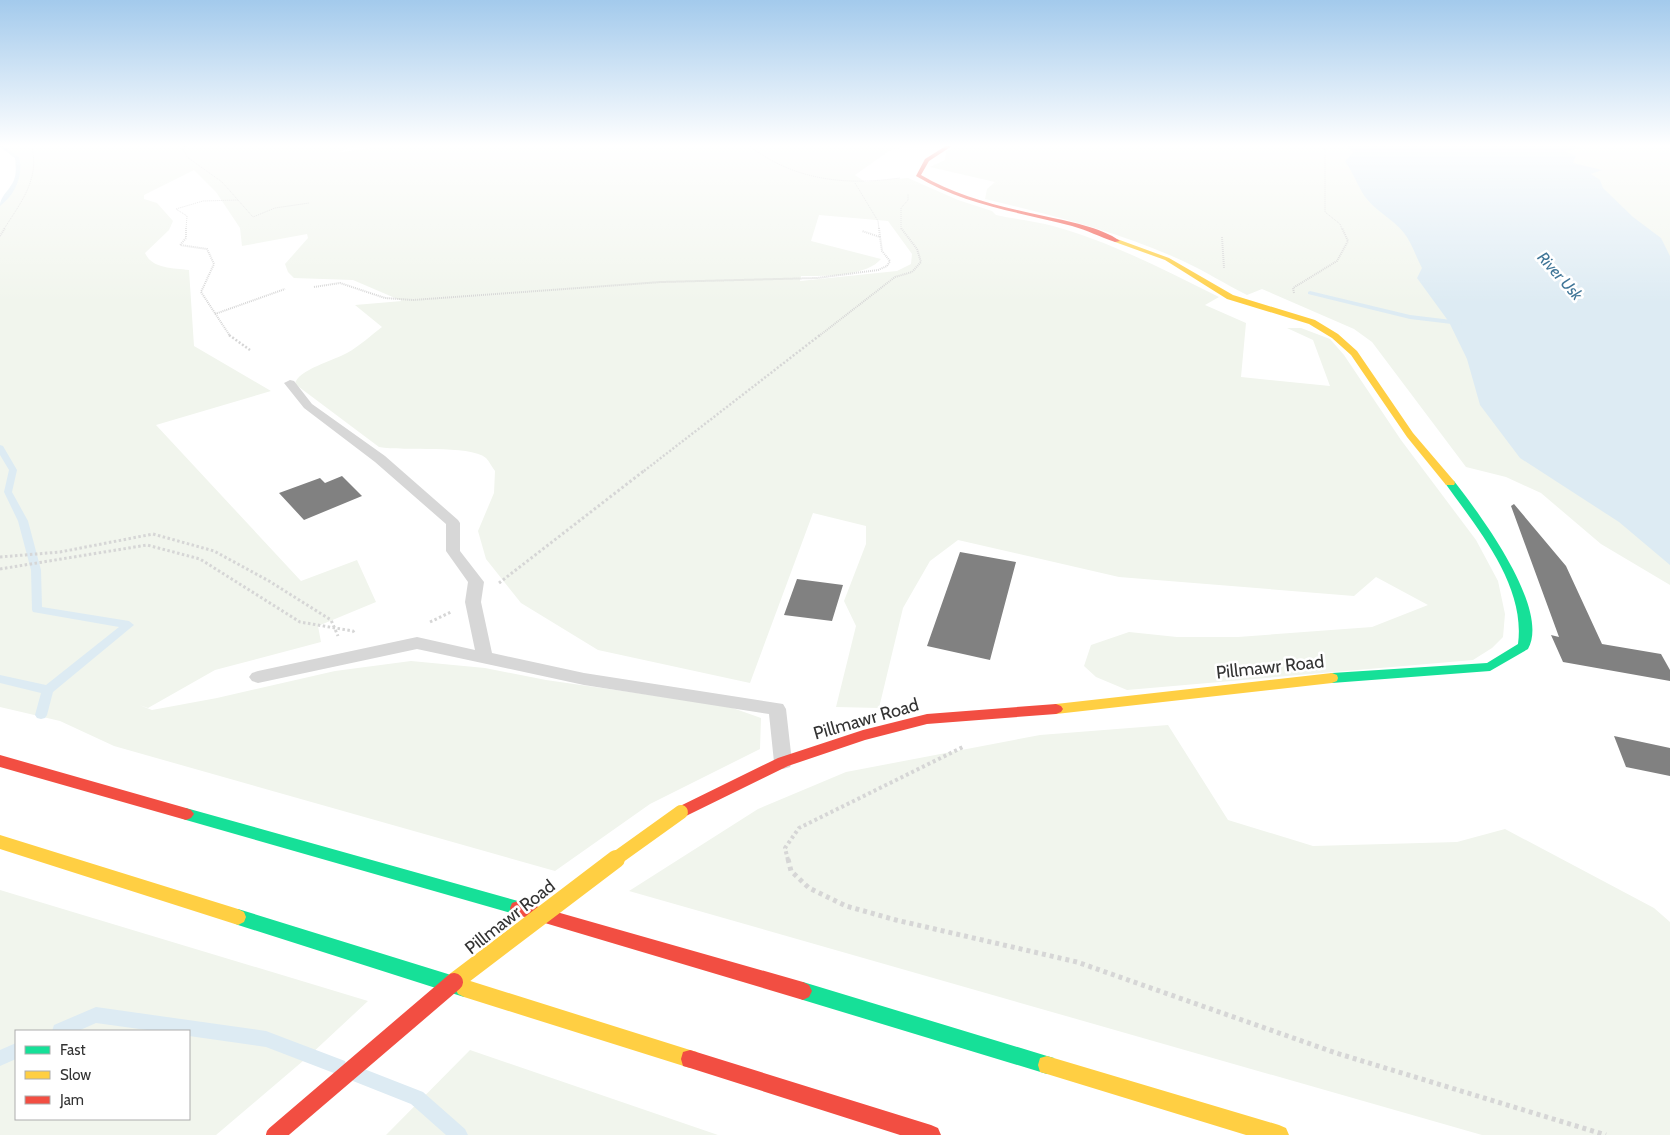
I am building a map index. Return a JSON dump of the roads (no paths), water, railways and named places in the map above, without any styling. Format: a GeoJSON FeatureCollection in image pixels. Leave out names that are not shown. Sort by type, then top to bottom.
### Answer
{"type":"FeatureCollection","features":[{"type":"Feature","properties":{"kind":"main road","name":"Pillmawr Road"},"geometry":{"type":"LineString","coordinates":[[275,1135],[335,1081],[512,936],[681,812],[783,762],[863,735],[927,720],[1054,710],[1303,680],[1490,667],[1524,646],[1526,622],[1517,590],[1492,543],[1459,494],[1410,435],[1354,353],[1335,336],[1312,322],[1230,297],[1167,259],[1077,226],[969,197]]}},
{"type":"Feature","properties":{"kind":"main road"},"geometry":{"type":"LineString","coordinates":[[0,761],[666,950],[1279,1135]]}},
{"type":"Feature","properties":{"kind":"main road"},"geometry":{"type":"LineString","coordinates":[[0,842],[931,1135]]}},
{"type":"Feature","properties":{"kind":"lane"},"geometry":{"type":"LineString","coordinates":[[290,383],[308,406],[380,459],[453,523],[454,552],[476,582],[473,602],[485,658]]}},
{"type":"Feature","properties":{"kind":"lane"},"geometry":{"type":"LineString","coordinates":[[258,678],[417,643],[584,679],[777,709],[783,762]]}},
{"type":"Feature","properties":{"kind":"water","name":"River Usk"},"geometry":{"type":"Polygon","coordinates":[[[1365,197],[1612,197],[1633,217],[1661,238],[1670,256],[1670,565],[1619,522],[1520,458],[1480,405],[1467,359],[1449,322],[1417,278],[1422,268],[1409,241],[1400,228],[1365,197]]]}},
{"type":"Feature","properties":{"kind":"waterway"},"geometry":{"type":"LineString","coordinates":[[0,204],[5,197]]}},
{"type":"Feature","properties":{"kind":"waterway"},"geometry":{"type":"LineString","coordinates":[[1310,293],[1410,317],[1460,323]]}},
{"type":"Feature","properties":{"kind":"waterway"},"geometry":{"type":"LineString","coordinates":[[0,448],[13,470],[8,492],[23,521],[36,570],[37,610],[129,625],[48,690]]}},
{"type":"Feature","properties":{"kind":"waterway"},"geometry":{"type":"LineString","coordinates":[[0,679],[48,690]]}},
{"type":"Feature","properties":{"kind":"waterway"},"geometry":{"type":"LineString","coordinates":[[41,715],[48,690]]}},
{"type":"Feature","properties":{"kind":"waterway"},"geometry":{"type":"LineString","coordinates":[[62,1030],[96,1015],[266,1039],[339,1067]]}},
{"type":"Feature","properties":{"kind":"waterway"},"geometry":{"type":"LineString","coordinates":[[0,1058],[15,1051]]}},
{"type":"Feature","properties":{"kind":"waterway"},"geometry":{"type":"LineString","coordinates":[[359,1075],[417,1098],[459,1135]]}}]}
